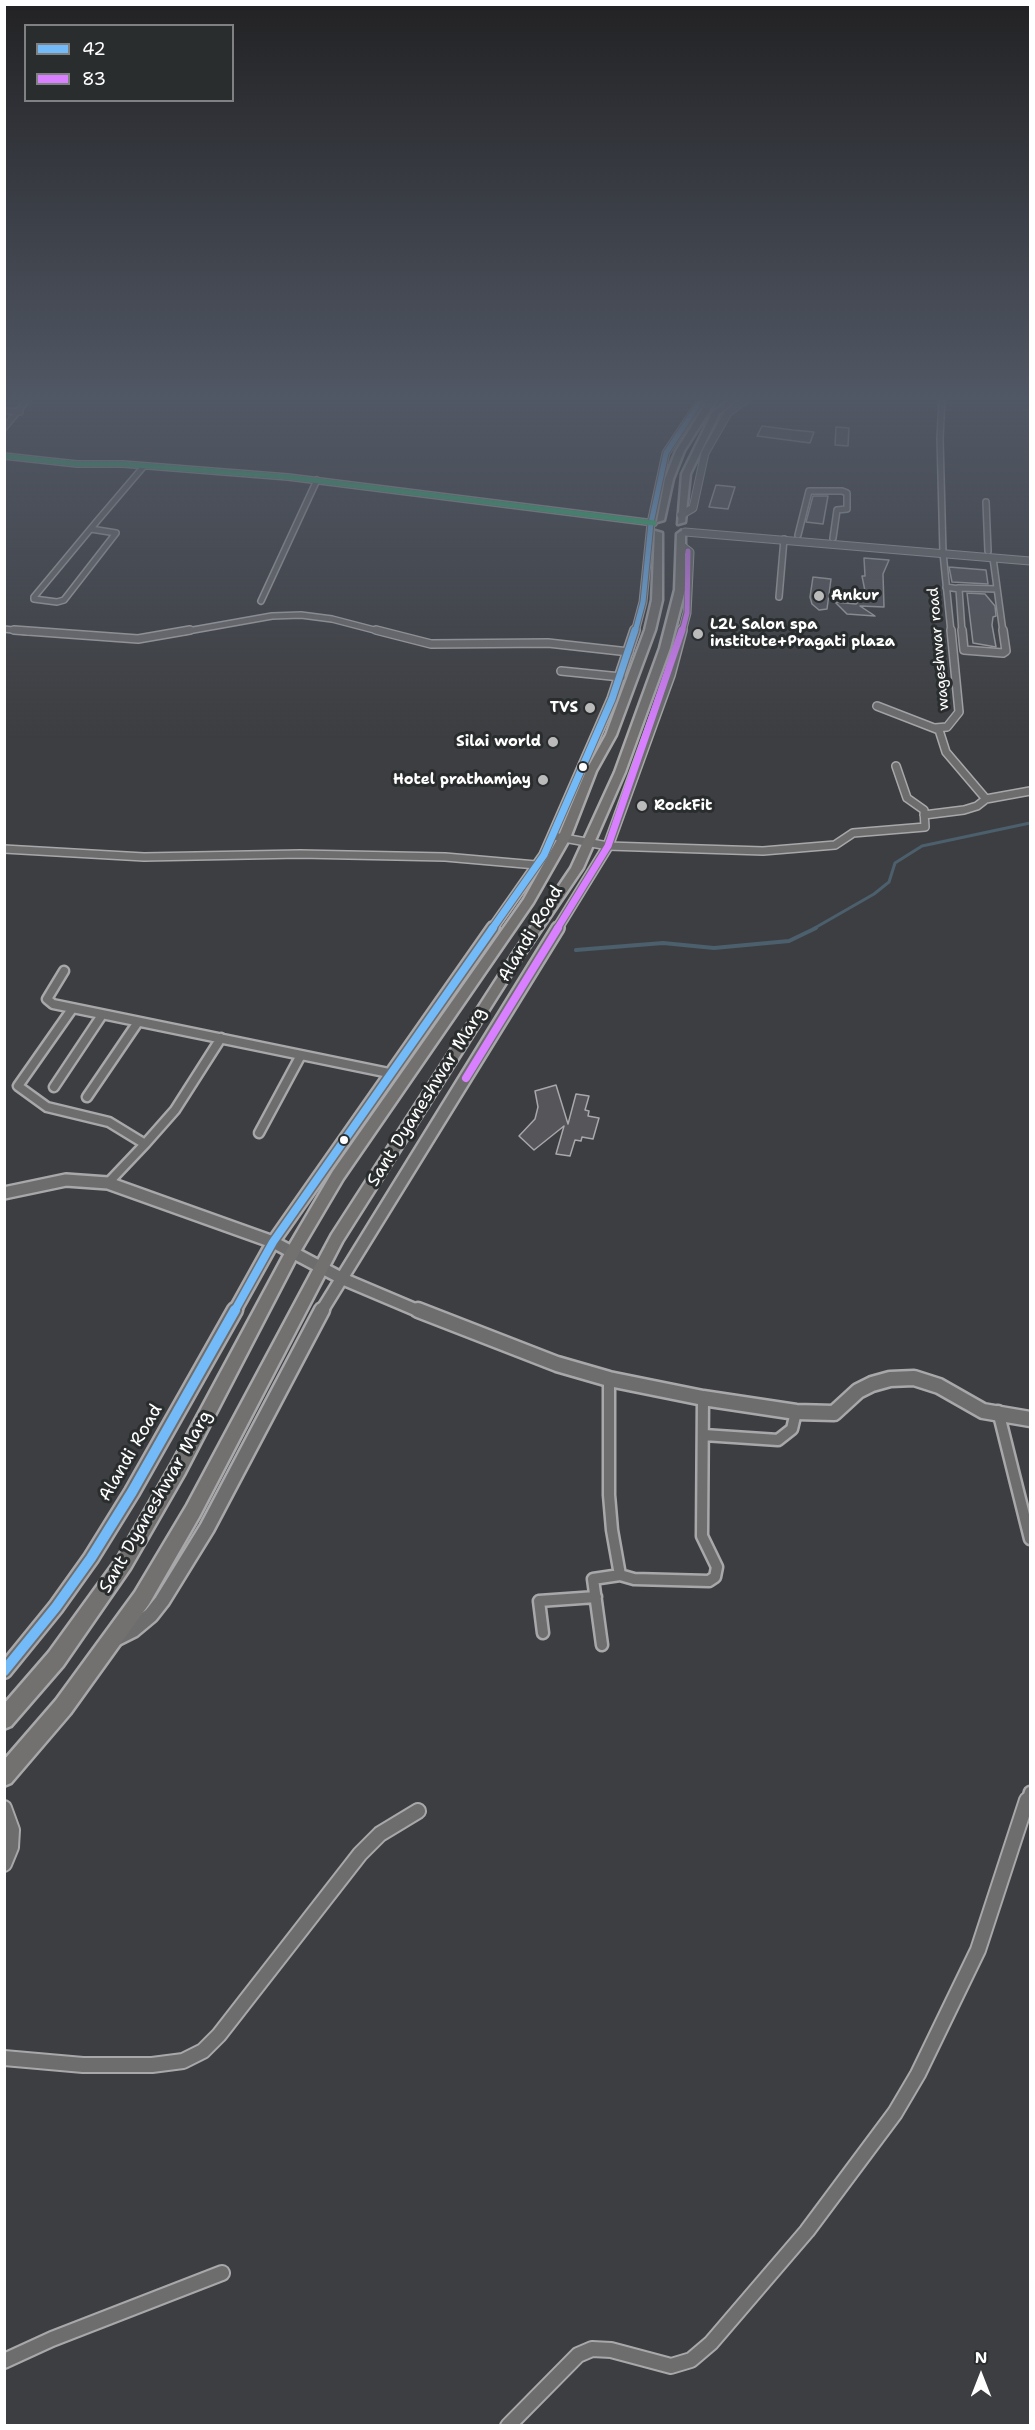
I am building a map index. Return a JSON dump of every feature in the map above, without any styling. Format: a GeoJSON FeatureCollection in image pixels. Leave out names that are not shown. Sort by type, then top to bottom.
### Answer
{"type":"FeatureCollection","features":[{"type":"Feature","properties":{"kind":"main road","name":"Sant Dyaneshwar Marg"},"geometry":{"type":"LineString","coordinates":[[4,1719],[56,1659],[124,1563],[292,1253],[338,1175],[529,900],[558,837],[611,735],[650,630],[657,600],[656,525],[660,512]]}},
{"type":"Feature","properties":{"kind":"main road"},"geometry":{"type":"LineString","coordinates":[[591,840],[620,772],[665,648],[680,590],[684,512]]}},
{"type":"Feature","properties":{"kind":"main road"},"geometry":{"type":"LineString","coordinates":[[656,525],[683,529]]}},
{"type":"Feature","properties":{"kind":"main road"},"geometry":{"type":"LineString","coordinates":[[656,525],[683,529]]}},
{"type":"Feature","properties":{"kind":"main road","name":"Sant Dyaneshwar Marg"},"geometry":{"type":"LineString","coordinates":[[6,1777],[114,1639],[154,1578],[193,1511],[337,1238],[516,958],[577,868],[591,840]]}},
{"type":"Feature","properties":{"kind":"street"},"geometry":{"type":"LineString","coordinates":[[91,529],[116,533],[64,600],[57,602],[34,599],[34,597],[91,529],[105,512]]}},
{"type":"Feature","properties":{"kind":"street"},"geometry":{"type":"LineString","coordinates":[[261,601],[302,512]]}},
{"type":"Feature","properties":{"kind":"street"},"geometry":{"type":"LineString","coordinates":[[561,512],[656,525]]}},
{"type":"Feature","properties":{"kind":"street","name":"Alandi Road"},"geometry":{"type":"LineString","coordinates":[[4,1671],[56,1607],[91,1558],[137,1482],[273,1242],[389,1073],[558,837],[560,820],[576,778],[621,677],[629,652],[645,593],[658,512]]}},
{"type":"Feature","properties":{"kind":"street"},"geometry":{"type":"LineString","coordinates":[[691,512],[683,529],[798,535],[943,550]]}},
{"type":"Feature","properties":{"kind":"street"},"geometry":{"type":"LineString","coordinates":[[798,535],[804,512]]}},
{"type":"Feature","properties":{"kind":"street"},"geometry":{"type":"LineString","coordinates":[[833,538],[837,512]]}},
{"type":"Feature","properties":{"kind":"street","name":"wageshwar road"},"geometry":{"type":"LineString","coordinates":[[935,728],[947,727],[959,712],[946,587],[942,512]]}},
{"type":"Feature","properties":{"kind":"street"},"geometry":{"type":"LineString","coordinates":[[958,588],[964,650],[1004,653],[1006,651],[987,512]]}},
{"type":"Feature","properties":{"kind":"street","name":"Alandi Road"},"geometry":{"type":"LineString","coordinates":[[114,1639],[133,1630],[152,1615],[162,1601],[218,1508],[318,1316],[343,1279],[608,846],[670,675],[687,613],[690,552],[683,529]]}},
{"type":"Feature","properties":{"kind":"street"},"geometry":{"type":"LineString","coordinates":[[744,533],[784,539],[1030,555]]}},
{"type":"Feature","properties":{"kind":"street"},"geometry":{"type":"LineString","coordinates":[[779,597],[784,539]]}},
{"type":"Feature","properties":{"kind":"street"},"geometry":{"type":"LineString","coordinates":[[991,554],[1030,561]]}},
{"type":"Feature","properties":{"kind":"street"},"geometry":{"type":"LineString","coordinates":[[946,587],[997,589]]}},
{"type":"Feature","properties":{"kind":"street"},"geometry":{"type":"LineString","coordinates":[[4,629],[84,637],[138,639],[272,616],[301,615],[332,619],[431,644],[464,646],[548,643],[629,652]]}},
{"type":"Feature","properties":{"kind":"street"},"geometry":{"type":"LineString","coordinates":[[561,671],[621,677]]}},
{"type":"Feature","properties":{"kind":"street"},"geometry":{"type":"LineString","coordinates":[[877,706],[941,732],[946,752],[960,773],[986,799]]}},
{"type":"Feature","properties":{"kind":"street"},"geometry":{"type":"LineString","coordinates":[[558,837],[591,840],[608,846],[763,851],[835,844],[853,833],[920,829],[927,826],[921,806],[909,800],[906,795],[896,766]]}},
{"type":"Feature","properties":{"kind":"street"},"geometry":{"type":"LineString","coordinates":[[924,815],[964,810],[977,806],[986,799],[1030,791]]}},
{"type":"Feature","properties":{"kind":"street"},"geometry":{"type":"LineString","coordinates":[[4,849],[144,857],[300,854],[455,858],[536,866]]}},
{"type":"Feature","properties":{"kind":"street"},"geometry":{"type":"LineString","coordinates":[[64,970],[47,999],[53,1004],[389,1073]]}},
{"type":"Feature","properties":{"kind":"street"},"geometry":{"type":"LineString","coordinates":[[72,1009],[18,1086],[47,1107],[109,1122],[131,1133],[145,1144]]}},
{"type":"Feature","properties":{"kind":"street"},"geometry":{"type":"LineString","coordinates":[[54,1087],[102,1014]]}},
{"type":"Feature","properties":{"kind":"street"},"geometry":{"type":"LineString","coordinates":[[87,1096],[138,1022]]}},
{"type":"Feature","properties":{"kind":"street"},"geometry":{"type":"LineString","coordinates":[[108,1183],[175,1110],[221,1038]]}},
{"type":"Feature","properties":{"kind":"street"},"geometry":{"type":"LineString","coordinates":[[259,1133],[301,1055]]}},
{"type":"Feature","properties":{"kind":"street"},"geometry":{"type":"LineString","coordinates":[[4,1193],[66,1180],[108,1183],[273,1242],[343,1279],[472,1332],[557,1364],[609,1379],[703,1398],[796,1412],[834,1413],[858,1391],[882,1380],[907,1378],[939,1386],[983,1411],[998,1411],[1030,1419]]}},
{"type":"Feature","properties":{"kind":"street"},"geometry":{"type":"LineString","coordinates":[[609,1379],[609,1495],[620,1575]]}},
{"type":"Feature","properties":{"kind":"street"},"geometry":{"type":"LineString","coordinates":[[603,1645],[593,1579],[620,1575],[634,1579],[709,1581],[715,1577],[717,1567],[702,1536],[703,1398]]}},
{"type":"Feature","properties":{"kind":"street"},"geometry":{"type":"LineString","coordinates":[[998,1411],[1030,1539]]}},
{"type":"Feature","properties":{"kind":"street"},"geometry":{"type":"LineString","coordinates":[[704,1435],[778,1440],[792,1429],[796,1412]]}},
{"type":"Feature","properties":{"kind":"street"},"geometry":{"type":"LineString","coordinates":[[543,1633],[539,1601],[596,1597]]}},
{"type":"Feature","properties":{"kind":"street"},"geometry":{"type":"LineString","coordinates":[[508,2426],[578,2355],[592,2349],[611,2350],[671,2366],[691,2360],[711,2343],[807,2231],[895,2113],[918,2073],[978,1950],[1030,1792]]}},
{"type":"Feature","properties":{"kind":"street"},"geometry":{"type":"LineString","coordinates":[[4,1808],[12,1830],[11,1847],[4,1864]]}},
{"type":"Feature","properties":{"kind":"street"},"geometry":{"type":"LineString","coordinates":[[4,2058],[83,2065],[152,2066],[183,2061],[203,2051],[219,2035],[360,1854],[380,1834],[418,1811]]}},
{"type":"Feature","properties":{"kind":"street"},"geometry":{"type":"LineString","coordinates":[[4,2361],[52,2339],[222,2273]]}},
{"type":"Feature","properties":{"kind":"building"},"geometry":{"type":"Polygon","coordinates":[[[809,512],[825,512],[823,524],[806,522],[809,512]]]}},
{"type":"Feature","properties":{"kind":"building"},"geometry":{"type":"Polygon","coordinates":[[[864,558],[889,560],[883,574],[884,607],[860,606],[875,616],[847,614],[835,602],[856,604],[866,596],[862,576],[865,576],[864,558]]]}},
{"type":"Feature","properties":{"kind":"building"},"geometry":{"type":"Polygon","coordinates":[[[949,567],[986,570],[988,584],[952,582],[949,567]]]}},
{"type":"Feature","properties":{"kind":"building"},"geometry":{"type":"Polygon","coordinates":[[[813,577],[831,579],[827,609],[819,610],[812,604],[810,597],[813,577]]]}},
{"type":"Feature","properties":{"kind":"building"},"geometry":{"type":"Polygon","coordinates":[[[967,593],[985,594],[995,606],[996,616],[993,617],[992,625],[996,647],[973,643],[967,593]]]}},
{"type":"Feature","properties":{"kind":"building"},"geometry":{"type":"Polygon","coordinates":[[[556,1085],[568,1124],[576,1094],[589,1096],[585,1110],[589,1111],[588,1116],[599,1118],[593,1139],[582,1137],[581,1141],[575,1140],[570,1156],[556,1154],[564,1126],[534,1150],[519,1136],[535,1119],[538,1107],[535,1091],[556,1085]]]}},
{"type":"Feature","properties":{"kind":"waterway"},"geometry":{"type":"LineString","coordinates":[[813,929],[874,894],[889,882],[895,863],[922,846],[1030,823]]}},
{"type":"Feature","properties":{"kind":"waterway"},"geometry":{"type":"LineString","coordinates":[[576,950],[663,943],[714,948],[789,941],[816,928]]}},
{"type":"Feature","properties":{"kind":"transit line"},"geometry":{"type":"LineString","coordinates":[[570,512],[654,523]]}},
{"type":"Feature","properties":{"kind":"transit line","name":"42"},"geometry":{"type":"LineString","coordinates":[[4,1671],[56,1607],[91,1558],[132,1492],[273,1242],[544,855],[612,699],[629,652],[643,602],[653,512]]}},
{"type":"Feature","properties":{"kind":"transit line","name":"83"},"geometry":{"type":"LineString","coordinates":[[466,1078],[608,846],[678,647],[687,613],[688,551]]}},
{"type":"Feature","properties":{"kind":"place","name":"Ankur"},"geometry":{"type":"Point","coordinates":[819,596]}},
{"type":"Feature","properties":{"kind":"place","name":"L2L Salon spa institute+Pragati plaza"},"geometry":{"type":"Point","coordinates":[698,634]}},
{"type":"Feature","properties":{"kind":"place","name":"TVS"},"geometry":{"type":"Point","coordinates":[590,708]}},
{"type":"Feature","properties":{"kind":"place","name":"Silai world"},"geometry":{"type":"Point","coordinates":[553,742]}},
{"type":"Feature","properties":{"kind":"place","name":"Hotel prathamjay"},"geometry":{"type":"Point","coordinates":[543,780]}},
{"type":"Feature","properties":{"kind":"place","name":"RockFit"},"geometry":{"type":"Point","coordinates":[642,806]}}]}
